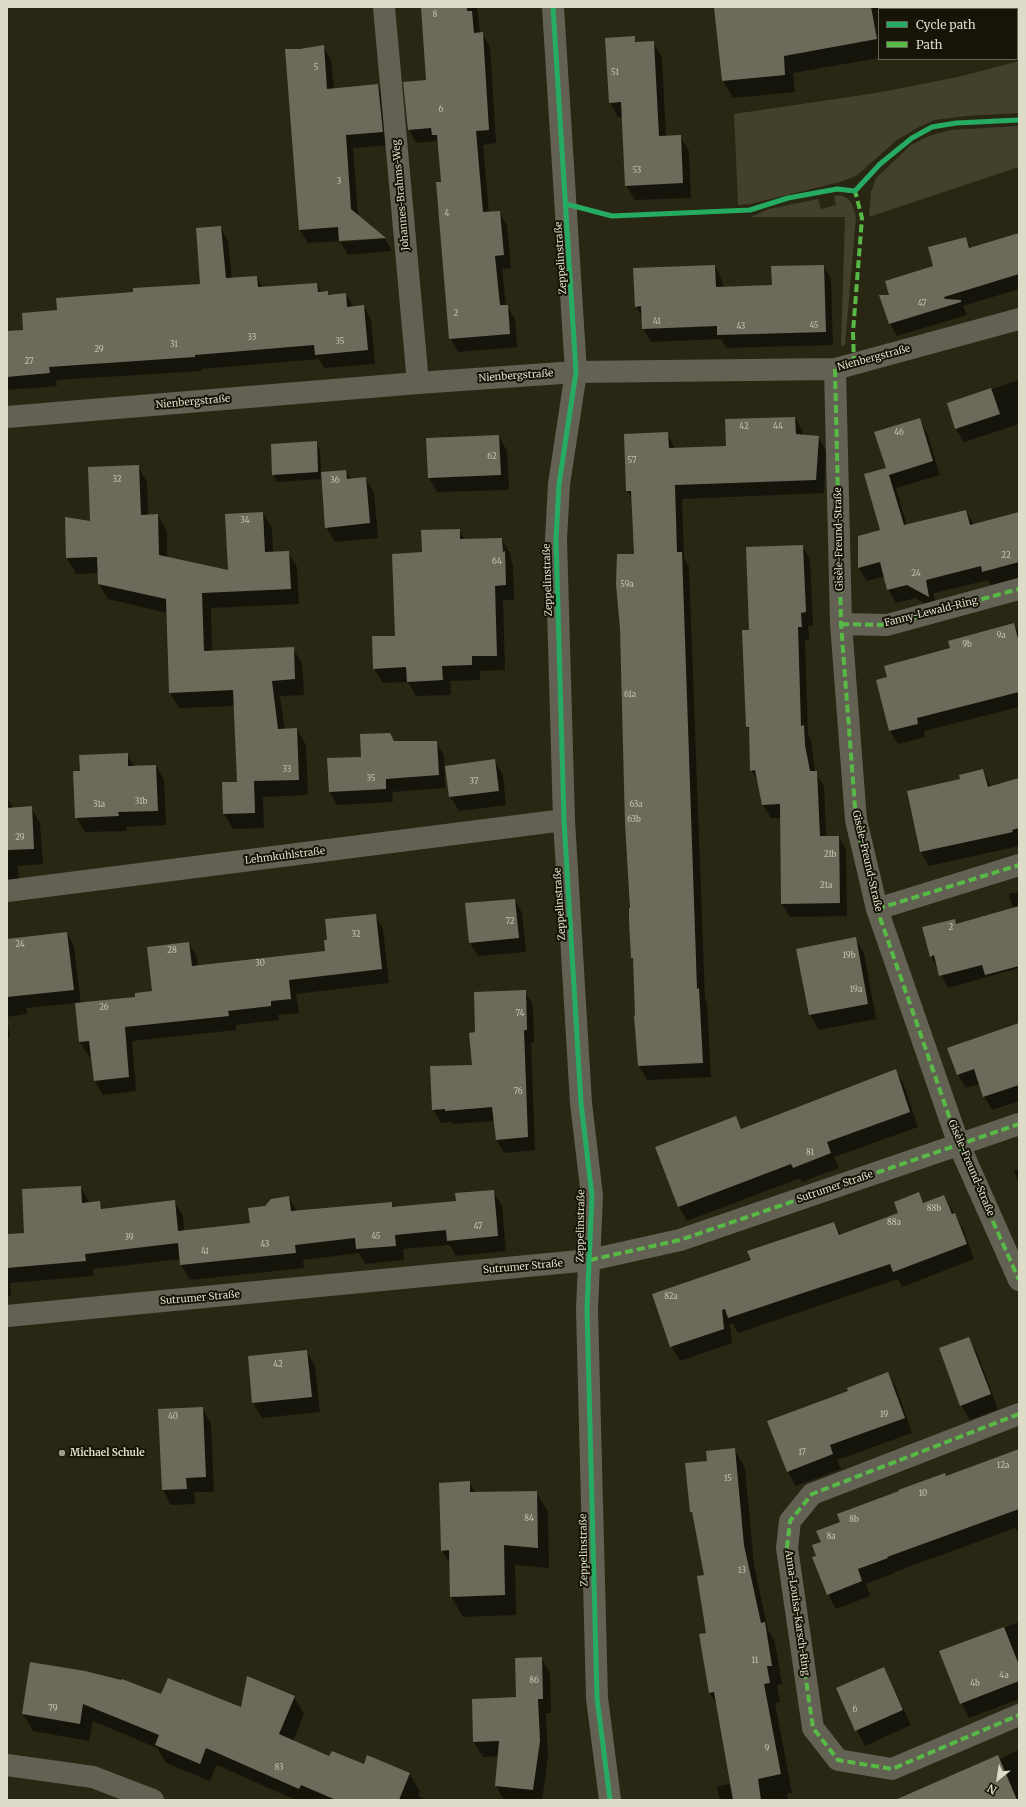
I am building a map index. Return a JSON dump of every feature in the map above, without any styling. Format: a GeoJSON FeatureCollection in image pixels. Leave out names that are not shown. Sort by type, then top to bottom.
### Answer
{"type":"FeatureCollection","features":[{"type":"Feature","properties":{"kind":"street","name":"Johannes-Brahms-Weg"},"geometry":{"type":"LineString","coordinates":[[384,7],[418,383]]}},
{"type":"Feature","properties":{"kind":"street","name":"Zeppelinstraße"},"geometry":{"type":"LineString","coordinates":[[552,7],[576,372],[559,484],[556,538],[564,820],[581,1103],[592,1196],[587,1309],[597,1698],[610,1800]]}},
{"type":"Feature","properties":{"kind":"street","name":"Nienbergstraße"},"geometry":{"type":"LineString","coordinates":[[7,417],[418,383],[576,372],[835,369],[1019,319]]}},
{"type":"Feature","properties":{"kind":"street","name":"Gisèle-Freund-Straße"},"geometry":{"type":"LineString","coordinates":[[835,369],[841,624],[856,820],[877,909],[959,1145],[1019,1280]]}},
{"type":"Feature","properties":{"kind":"street","name":"Fanny-Lewald-Ring"},"geometry":{"type":"LineString","coordinates":[[841,624],[887,625],[1019,589]]}},
{"type":"Feature","properties":{"kind":"street","name":"Lehmkuhlstraße"},"geometry":{"type":"LineString","coordinates":[[7,891],[564,820]]}},
{"type":"Feature","properties":{"kind":"street"},"geometry":{"type":"LineString","coordinates":[[877,909],[1019,865]]}},
{"type":"Feature","properties":{"kind":"street","name":"Sutrumer Straße"},"geometry":{"type":"LineString","coordinates":[[7,1316],[590,1260],[680,1240],[1019,1124]]}},
{"type":"Feature","properties":{"kind":"street","name":"Anna-Louisa-Karsch-Ring"},"geometry":{"type":"LineString","coordinates":[[1019,1414],[812,1494],[790,1521],[787,1548],[813,1728],[838,1760],[892,1769],[1019,1715]]}},
{"type":"Feature","properties":{"kind":"street"},"geometry":{"type":"LineString","coordinates":[[7,1765],[92,1777],[153,1800]]}},
{"type":"Feature","properties":{"kind":"shaded area"},"geometry":{"type":"Polygon","coordinates":[[[1019,61],[1019,113],[966,116],[935,120],[917,128],[897,140],[856,176],[840,182],[750,204],[738,205],[734,114],[876,93],[958,77],[1019,61]]]}},
{"type":"Feature","properties":{"kind":"shaded area"},"geometry":{"type":"Polygon","coordinates":[[[1019,126],[1019,167],[869,217],[871,192],[876,178],[911,145],[929,136],[950,130],[1019,126]]]}},
{"type":"Feature","properties":{"kind":"shaded area"},"geometry":{"type":"Polygon","coordinates":[[[840,195],[847,198],[852,204],[856,217],[845,345],[841,346],[845,217],[751,217],[769,209],[818,199],[821,209],[836,205],[834,196],[840,195]]]}},
{"type":"Feature","properties":{"kind":"building"},"geometry":{"type":"Polygon","coordinates":[[[421,7],[467,7],[467,11],[472,11],[474,33],[483,32],[489,130],[476,131],[483,212],[500,211],[504,255],[495,256],[500,305],[508,305],[510,334],[449,339],[436,182],[441,182],[437,135],[432,135],[431,128],[408,130],[403,82],[426,80],[421,7]]]}},
{"type":"Feature","properties":{"kind":"building"},"geometry":{"type":"Polygon","coordinates":[[[714,7],[871,7],[877,39],[784,56],[785,75],[722,81],[714,7]]]}},
{"type":"Feature","properties":{"kind":"building"},"geometry":{"type":"Polygon","coordinates":[[[635,36],[635,42],[654,41],[659,136],[681,135],[683,183],[625,186],[621,102],[609,103],[605,38],[635,36]]]}},
{"type":"Feature","properties":{"kind":"building"},"geometry":{"type":"Polygon","coordinates":[[[324,45],[327,89],[378,84],[383,132],[346,135],[351,209],[386,238],[339,241],[338,227],[299,230],[285,49],[300,49],[324,45]]]}},
{"type":"Feature","properties":{"kind":"building"},"geometry":{"type":"Polygon","coordinates":[[[221,226],[226,278],[257,276],[258,287],[317,283],[318,292],[328,291],[328,295],[346,293],[347,307],[364,305],[368,350],[315,355],[314,345],[195,355],[195,357],[49,367],[50,373],[7,377],[7,331],[23,330],[22,313],[57,310],[56,298],[133,292],[133,288],[200,284],[196,228],[221,226]]]}},
{"type":"Feature","properties":{"kind":"building"},"geometry":{"type":"Polygon","coordinates":[[[1019,233],[1019,274],[944,297],[945,299],[961,300],[961,302],[889,324],[879,295],[889,295],[885,281],[933,266],[928,247],[966,237],[969,248],[1019,233]]]}},
{"type":"Feature","properties":{"kind":"building"},"geometry":{"type":"Polygon","coordinates":[[[715,265],[716,287],[772,285],[771,266],[824,265],[826,332],[717,335],[717,326],[642,329],[641,306],[635,307],[633,268],[715,265]]]}},
{"type":"Feature","properties":{"kind":"building"},"geometry":{"type":"Polygon","coordinates":[[[991,388],[1000,414],[955,429],[947,403],[991,388]]]}},
{"type":"Feature","properties":{"kind":"building"},"geometry":{"type":"Polygon","coordinates":[[[795,417],[796,434],[819,436],[816,480],[675,485],[677,552],[682,552],[697,989],[699,988],[703,1063],[638,1066],[634,1016],[633,958],[631,958],[629,921],[630,908],[625,824],[620,629],[616,584],[617,554],[634,554],[631,491],[626,491],[624,434],[668,432],[669,448],[726,446],[725,419],[795,417]]]}},
{"type":"Feature","properties":{"kind":"building"},"geometry":{"type":"Polygon","coordinates":[[[920,418],[933,461],[889,475],[904,525],[966,510],[970,525],[1019,512],[1019,562],[982,572],[981,566],[926,580],[929,597],[907,585],[887,590],[880,562],[858,568],[858,536],[880,530],[864,474],[886,468],[874,432],[920,418]]]}},
{"type":"Feature","properties":{"kind":"building"},"geometry":{"type":"Polygon","coordinates":[[[499,435],[501,475],[428,478],[426,438],[499,435]]]}},
{"type":"Feature","properties":{"kind":"building"},"geometry":{"type":"Polygon","coordinates":[[[317,441],[318,472],[272,475],[271,444],[317,441]]]}},
{"type":"Feature","properties":{"kind":"building"},"geometry":{"type":"Polygon","coordinates":[[[139,465],[141,515],[158,514],[159,555],[228,570],[225,514],[263,512],[265,552],[289,551],[291,589],[202,593],[204,651],[294,647],[295,679],[272,681],[278,729],[297,728],[299,780],[254,781],[255,813],[223,814],[222,782],[237,782],[233,690],[169,693],[166,599],[98,584],[97,557],[66,558],[65,517],[90,521],[88,467],[139,465]]]}},
{"type":"Feature","properties":{"kind":"building"},"geometry":{"type":"Polygon","coordinates":[[[346,470],[347,479],[366,477],[370,523],[325,528],[321,472],[346,470]]]}},
{"type":"Feature","properties":{"kind":"building"},"geometry":{"type":"Polygon","coordinates":[[[460,529],[460,539],[502,538],[503,552],[505,551],[506,585],[495,586],[497,656],[472,656],[472,665],[442,666],[443,680],[407,682],[406,667],[373,669],[372,636],[395,636],[392,554],[422,552],[421,530],[460,529]]]}},
{"type":"Feature","properties":{"kind":"building"},"geometry":{"type":"Polygon","coordinates":[[[803,545],[806,612],[801,613],[802,627],[798,627],[801,726],[804,725],[805,745],[810,771],[817,771],[820,836],[839,836],[840,903],[781,904],[780,804],[762,805],[755,770],[750,771],[749,727],[746,727],[742,630],[749,630],[746,547],[803,545]]]}},
{"type":"Feature","properties":{"kind":"building"},"geometry":{"type":"Polygon","coordinates":[[[1014,623],[1019,643],[1019,692],[917,718],[918,724],[889,731],[876,680],[887,677],[884,666],[950,648],[948,641],[1014,623]]]}},
{"type":"Feature","properties":{"kind":"building"},"geometry":{"type":"Polygon","coordinates":[[[390,733],[394,741],[437,741],[439,775],[386,779],[386,789],[329,792],[327,758],[361,757],[360,734],[390,733]]]}},
{"type":"Feature","properties":{"kind":"building"},"geometry":{"type":"Polygon","coordinates":[[[128,753],[128,766],[156,765],[158,811],[118,812],[119,816],[75,818],[73,771],[80,771],[79,755],[128,753]]]}},
{"type":"Feature","properties":{"kind":"building"},"geometry":{"type":"Polygon","coordinates":[[[495,759],[499,791],[449,797],[445,766],[495,759]]]}},
{"type":"Feature","properties":{"kind":"building"},"geometry":{"type":"Polygon","coordinates":[[[983,769],[988,787],[1019,778],[1019,828],[1012,830],[1013,832],[920,852],[907,791],[960,779],[959,775],[983,769]]]}},
{"type":"Feature","properties":{"kind":"building"},"geometry":{"type":"Polygon","coordinates":[[[32,806],[34,849],[8,850],[7,808],[32,806]]]}},
{"type":"Feature","properties":{"kind":"building"},"geometry":{"type":"Polygon","coordinates":[[[515,899],[519,938],[469,943],[465,903],[515,899]]]}},
{"type":"Feature","properties":{"kind":"building"},"geometry":{"type":"Polygon","coordinates":[[[1019,906],[1019,966],[985,975],[982,965],[939,976],[934,955],[930,957],[922,927],[955,919],[956,924],[1019,906]]]}},
{"type":"Feature","properties":{"kind":"building"},"geometry":{"type":"Polygon","coordinates":[[[376,914],[382,969],[289,980],[291,999],[271,1001],[271,1006],[228,1011],[229,1016],[125,1027],[129,1077],[94,1081],[89,1041],[79,1042],[75,1003],[135,997],[135,993],[152,991],[147,947],[189,942],[192,966],[325,951],[324,940],[327,940],[325,919],[376,914]]]}},
{"type":"Feature","properties":{"kind":"building"},"geometry":{"type":"Polygon","coordinates":[[[67,932],[74,990],[7,997],[7,939],[67,932]]]}},
{"type":"Feature","properties":{"kind":"building"},"geometry":{"type":"Polygon","coordinates":[[[856,937],[868,1004],[809,1015],[796,949],[856,937]]]}},
{"type":"Feature","properties":{"kind":"building"},"geometry":{"type":"Polygon","coordinates":[[[526,990],[527,1030],[524,1030],[528,1137],[496,1140],[492,1107],[445,1111],[445,1109],[432,1110],[430,1066],[472,1065],[469,1033],[475,1032],[474,992],[526,990]]]}},
{"type":"Feature","properties":{"kind":"building"},"geometry":{"type":"Polygon","coordinates":[[[1019,1023],[1019,1085],[983,1097],[974,1069],[957,1075],[947,1048],[1019,1023]]]}},
{"type":"Feature","properties":{"kind":"building"},"geometry":{"type":"Polygon","coordinates":[[[896,1069],[910,1112],[827,1142],[831,1153],[793,1168],[791,1164],[678,1207],[655,1147],[736,1116],[741,1129],[896,1069]]]}},
{"type":"Feature","properties":{"kind":"building"},"geometry":{"type":"Polygon","coordinates":[[[81,1186],[82,1203],[100,1201],[101,1209],[175,1200],[178,1231],[250,1223],[248,1208],[265,1206],[271,1199],[289,1196],[291,1211],[392,1202],[392,1207],[456,1201],[455,1193],[494,1190],[498,1236],[447,1241],[446,1230],[395,1235],[396,1246],[356,1249],[355,1238],[295,1245],[296,1253],[180,1265],[178,1243],[85,1254],[86,1261],[7,1268],[7,1234],[24,1233],[22,1189],[81,1186]]]}},
{"type":"Feature","properties":{"kind":"building"},"geometry":{"type":"Polygon","coordinates":[[[919,1192],[923,1203],[944,1195],[952,1214],[955,1213],[967,1244],[893,1272],[890,1264],[728,1318],[725,1309],[722,1310],[724,1329],[670,1347],[652,1294],[751,1260],[747,1251],[834,1222],[839,1235],[898,1213],[894,1202],[919,1192]]]}},
{"type":"Feature","properties":{"kind":"building"},"geometry":{"type":"Polygon","coordinates":[[[969,1337],[991,1394],[960,1406],[939,1348],[969,1337]]]}},
{"type":"Feature","properties":{"kind":"building"},"geometry":{"type":"Polygon","coordinates":[[[307,1350],[312,1397],[252,1403],[248,1356],[307,1350]]]}},
{"type":"Feature","properties":{"kind":"building"},"geometry":{"type":"Polygon","coordinates":[[[888,1372],[905,1418],[830,1445],[833,1454],[787,1472],[767,1421],[848,1391],[847,1388],[888,1372]]]}},
{"type":"Feature","properties":{"kind":"building"},"geometry":{"type":"Polygon","coordinates":[[[203,1407],[206,1477],[186,1478],[187,1489],[162,1490],[158,1409],[203,1407]]]}},
{"type":"Feature","properties":{"kind":"building"},"geometry":{"type":"Polygon","coordinates":[[[735,1448],[744,1545],[761,1623],[765,1622],[772,1666],[767,1666],[770,1683],[764,1684],[781,1774],[758,1779],[761,1800],[733,1800],[714,1692],[709,1693],[699,1634],[706,1633],[697,1576],[704,1575],[692,1512],[690,1512],[685,1463],[707,1461],[706,1451],[735,1448]]]}},
{"type":"Feature","properties":{"kind":"building"},"geometry":{"type":"Polygon","coordinates":[[[1019,1449],[1019,1509],[858,1569],[862,1581],[827,1595],[812,1557],[816,1556],[812,1545],[821,1542],[816,1531],[840,1522],[837,1514],[945,1473],[946,1476],[1019,1449]]]}},
{"type":"Feature","properties":{"kind":"building"},"geometry":{"type":"Polygon","coordinates":[[[470,1481],[470,1492],[537,1491],[538,1548],[504,1545],[505,1595],[450,1597],[449,1550],[441,1551],[439,1483],[470,1481]]]}},
{"type":"Feature","properties":{"kind":"building"},"geometry":{"type":"Polygon","coordinates":[[[1004,1627],[1019,1665],[1019,1681],[960,1704],[939,1651],[1004,1627]]]}},
{"type":"Feature","properties":{"kind":"building"},"geometry":{"type":"Polygon","coordinates":[[[542,1657],[543,1699],[538,1699],[540,1741],[533,1790],[495,1786],[499,1741],[473,1742],[472,1699],[516,1697],[515,1658],[542,1657]]]}},
{"type":"Feature","properties":{"kind":"building"},"geometry":{"type":"Polygon","coordinates":[[[30,1662],[122,1679],[161,1694],[168,1678],[241,1707],[247,1676],[295,1696],[279,1734],[329,1756],[332,1751],[364,1764],[367,1755],[410,1773],[399,1800],[336,1800],[301,1785],[299,1789],[206,1748],[200,1764],[155,1745],[159,1735],[83,1704],[80,1724],[22,1714],[30,1662]]]}},
{"type":"Feature","properties":{"kind":"building"},"geometry":{"type":"Polygon","coordinates":[[[884,1667],[903,1710],[855,1731],[836,1688],[884,1667]]]}},
{"type":"Feature","properties":{"kind":"building"},"geometry":{"type":"Polygon","coordinates":[[[998,1755],[1017,1800],[895,1800],[998,1755]]]}},
{"type":"Feature","properties":{"kind":"marked path"},"geometry":{"type":"LineString","coordinates":[[854,364],[853,332],[862,218],[855,191]]}},
{"type":"Feature","properties":{"kind":"marked path"},"geometry":{"type":"LineString","coordinates":[[835,369],[841,624],[856,820],[877,909],[959,1145],[1019,1280]]}},
{"type":"Feature","properties":{"kind":"marked path"},"geometry":{"type":"LineString","coordinates":[[841,624],[887,625],[1019,589]]}},
{"type":"Feature","properties":{"kind":"marked path"},"geometry":{"type":"LineString","coordinates":[[877,909],[1019,865]]}},
{"type":"Feature","properties":{"kind":"marked path"},"geometry":{"type":"LineString","coordinates":[[590,1260],[680,1240],[1019,1124]]}},
{"type":"Feature","properties":{"kind":"marked path"},"geometry":{"type":"LineString","coordinates":[[1019,1414],[812,1494],[790,1521],[787,1548],[813,1728],[838,1760],[892,1769],[1019,1715]]}},
{"type":"Feature","properties":{"kind":"cycle path"},"geometry":{"type":"LineString","coordinates":[[553,7],[576,372],[559,484],[556,539],[564,820],[581,1103],[592,1196],[587,1309],[597,1698],[610,1800]]}},
{"type":"Feature","properties":{"kind":"cycle path"},"geometry":{"type":"LineString","coordinates":[[566,204],[612,216],[750,210],[788,198],[837,189],[855,191],[880,164],[912,138],[932,127],[956,123],[1019,120]]}},
{"type":"Feature","properties":{"kind":"place","name":"Michael Schule"},"geometry":{"type":"Point","coordinates":[62,1453]}}]}
